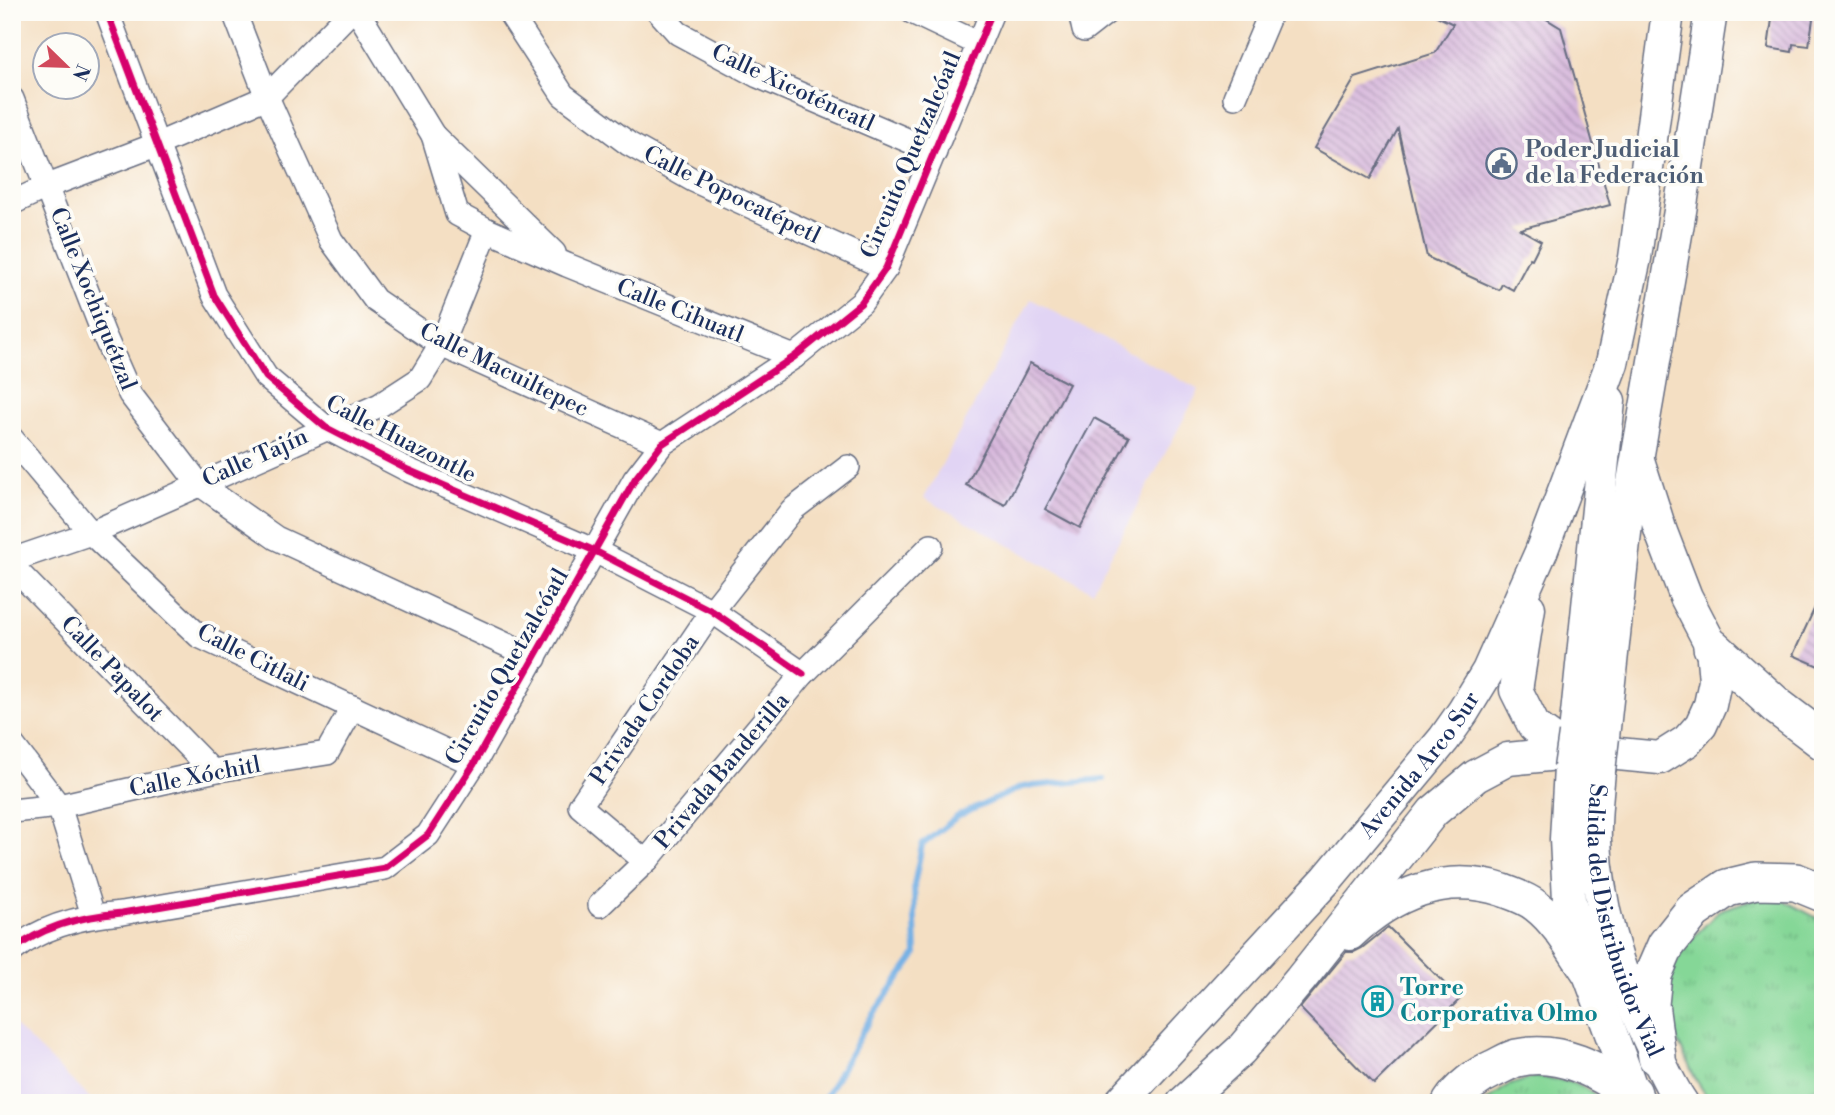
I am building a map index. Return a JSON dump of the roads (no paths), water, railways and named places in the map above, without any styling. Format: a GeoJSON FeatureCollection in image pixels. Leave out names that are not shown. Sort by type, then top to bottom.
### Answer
{"type":"FeatureCollection","features":[{"type":"Feature","properties":{"kind":"highway"},"geometry":{"type":"LineString","coordinates":[[1712,647],[1778,707],[1823,741]]}},
{"type":"Feature","properties":{"kind":"highway"},"geometry":{"type":"LineString","coordinates":[[1657,1057],[1650,1004],[1653,975],[1666,945],[1693,911],[1727,888],[1756,881],[1796,882],[1823,893]]}},
{"type":"Feature","properties":{"kind":"highway"},"geometry":{"type":"LineString","coordinates":[[1451,1103],[1457,1093],[1486,1072],[1517,1058],[1546,1055],[1599,1072],[1637,1098]]}},
{"type":"Feature","properties":{"kind":"main road","name":"Avenida Arco Sur"},"geometry":{"type":"LineString","coordinates":[[1120,1103],[1327,878],[1444,739],[1488,671],[1541,552],[1612,363],[1635,258],[1668,12]]}},
{"type":"Feature","properties":{"kind":"main road","name":"Avenida Arco Sur"},"geometry":{"type":"LineString","coordinates":[[1587,752],[1680,211],[1711,12]]}},
{"type":"Feature","properties":{"kind":"main road","name":"Avenida Arco Sur"},"geometry":{"type":"LineString","coordinates":[[1587,752],[1612,363]]}},
{"type":"Feature","properties":{"kind":"main road","name":"Avenida Arco Sur"},"geometry":{"type":"LineString","coordinates":[[1183,1103],[1241,1049],[1300,980],[1433,812],[1476,776],[1508,759],[1587,752],[1660,758],[1687,741],[1701,725],[1710,705],[1715,681],[1712,647],[1686,597],[1661,533],[1638,460]]}},
{"type":"Feature","properties":{"kind":"main road"},"geometry":{"type":"LineString","coordinates":[[1541,552],[1525,627],[1516,690],[1535,726],[1552,739],[1587,752],[1566,839],[1569,900],[1589,974],[1637,1098]]}},
{"type":"Feature","properties":{"kind":"main road","name":"Salida del Distribuidor Vial"},"geometry":{"type":"LineString","coordinates":[[1587,752],[1600,893],[1613,951],[1631,1003],[1682,1103]]}},
{"type":"Feature","properties":{"kind":"main road"},"geometry":{"type":"LineString","coordinates":[[1300,980],[1372,916],[1417,890],[1452,883],[1480,883],[1534,904],[1559,930],[1589,974]]}},
{"type":"Feature","properties":{"kind":"street","name":"Calle Huazontle"},"geometry":{"type":"LineString","coordinates":[[107,12],[215,295],[266,377],[325,427],[408,470],[595,551],[712,611],[803,674]]}},
{"type":"Feature","properties":{"kind":"street","name":"Calle Macuiltepec"},"geometry":{"type":"LineString","coordinates":[[234,12],[267,97],[331,240],[375,300],[441,345],[662,444]]}},
{"type":"Feature","properties":{"kind":"street"},"geometry":{"type":"LineString","coordinates":[[12,203],[267,97],[350,12]]}},
{"type":"Feature","properties":{"kind":"street","name":"Calle Cihuatl"},"geometry":{"type":"LineString","coordinates":[[358,12],[433,135],[457,214],[567,265],[794,356]]}},
{"type":"Feature","properties":{"kind":"street","name":"Calle Popocatépetl"},"geometry":{"type":"LineString","coordinates":[[509,12],[563,95],[629,144],[692,180],[886,268]]}},
{"type":"Feature","properties":{"kind":"street","name":"Calle Xicoténcatl"},"geometry":{"type":"LineString","coordinates":[[659,12],[678,33],[758,76],[935,152]]}},
{"type":"Feature","properties":{"kind":"street"},"geometry":{"type":"LineString","coordinates":[[912,12],[979,44]]}},
{"type":"Feature","properties":{"kind":"street","name":"Circuito Quetzalcóatl"},"geometry":{"type":"LineString","coordinates":[[12,951],[28,938],[93,915],[122,913],[385,868],[428,835],[474,764],[635,479],[662,444],[794,356],[861,303],[886,268],[992,12]]}},
{"type":"Feature","properties":{"kind":"street"},"geometry":{"type":"LineString","coordinates":[[1082,21],[1107,12]]}},
{"type":"Feature","properties":{"kind":"street"},"geometry":{"type":"LineString","coordinates":[[1234,97],[1271,12]]}},
{"type":"Feature","properties":{"kind":"street","name":"Calle Xochiquétzal"},"geometry":{"type":"LineString","coordinates":[[12,99],[104,335],[130,394],[198,484],[276,538],[535,658]]}},
{"type":"Feature","properties":{"kind":"street","name":"Calle Cihuatl"},"geometry":{"type":"LineString","coordinates":[[433,135],[567,265]]}},
{"type":"Feature","properties":{"kind":"street","name":"Calle Tajín"},"geometry":{"type":"LineString","coordinates":[[12,560],[91,533],[325,427],[380,405],[421,379],[441,345],[487,230]]}},
{"type":"Feature","properties":{"kind":"street","name":"Calle Citlali"},"geometry":{"type":"LineString","coordinates":[[12,439],[91,533],[199,636],[474,764]]}},
{"type":"Feature","properties":{"kind":"street","name":"Privada Cordoba"},"geometry":{"type":"LineString","coordinates":[[644,857],[580,806],[712,611],[792,510],[848,467]]}},
{"type":"Feature","properties":{"kind":"street","name":"Privada Banderilla"},"geometry":{"type":"LineString","coordinates":[[600,905],[803,674],[931,546]]}},
{"type":"Feature","properties":{"kind":"street","name":"Calle Papalot"},"geometry":{"type":"LineString","coordinates":[[12,566],[212,771]]}},
{"type":"Feature","properties":{"kind":"street","name":"Calle Xóchitl"},"geometry":{"type":"LineString","coordinates":[[12,811],[59,806],[212,771],[327,753],[353,708]]}},
{"type":"Feature","properties":{"kind":"street"},"geometry":{"type":"LineString","coordinates":[[14,752],[59,806],[93,915]]}},
{"type":"Feature","properties":{"kind":"waterway"},"geometry":{"type":"LineString","coordinates":[[822,1103],[871,1017],[916,955],[914,885],[922,845],[958,816],[1022,787],[1103,779]]}},
{"type":"Feature","properties":{"kind":"place","name":"Poder Judicial de la Federación"},"geometry":{"type":"Point","coordinates":[1502,163]}},
{"type":"Feature","properties":{"kind":"place","name":"Torre Corporativa Olmo"},"geometry":{"type":"Point","coordinates":[1377,1001]}}]}
